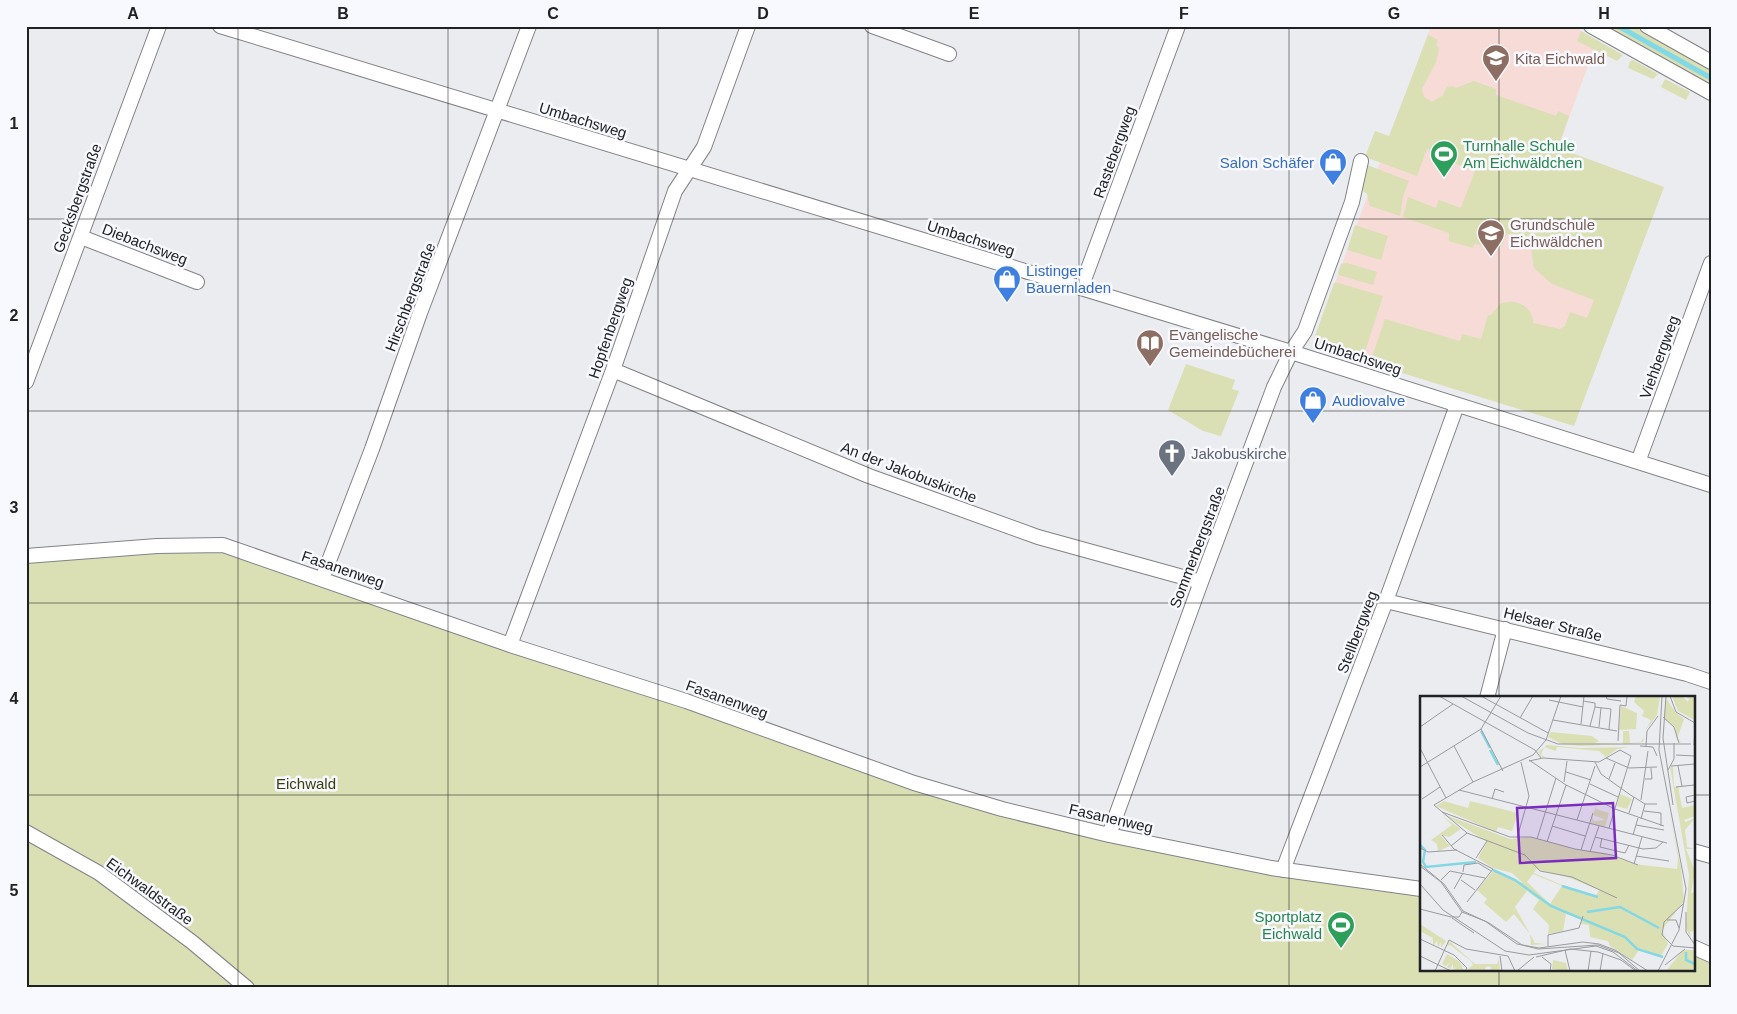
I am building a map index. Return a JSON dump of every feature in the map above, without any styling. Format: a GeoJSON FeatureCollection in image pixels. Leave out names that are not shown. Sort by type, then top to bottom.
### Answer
{"type":"FeatureCollection","features":[{"type":"Feature","properties":{"kind":"street","name":"Gecksbergstraße"},"geometry":{"type":"LineString","coordinates":[[26,382],[159,26]]}},
{"type":"Feature","properties":{"kind":"street","name":"Umbachsweg"},"geometry":{"type":"LineString","coordinates":[[220,26],[1291,352],[1711,485]]}},
{"type":"Feature","properties":{"kind":"street","name":"Hirschbergstraße"},"geometry":{"type":"LineString","coordinates":[[322,579],[529,26]]}},
{"type":"Feature","properties":{"kind":"street","name":"Hopfenbergweg"},"geometry":{"type":"LineString","coordinates":[[510,645],[613,370],[675,191],[704,147],[748,26]]}},
{"type":"Feature","properties":{"kind":"street"},"geometry":{"type":"LineString","coordinates":[[872,26],[949,54]]}},
{"type":"Feature","properties":{"kind":"street","name":"Rastebergweg"},"geometry":{"type":"LineString","coordinates":[[1081,288],[1178,26]]}},
{"type":"Feature","properties":{"kind":"street"},"geometry":{"type":"LineString","coordinates":[[1591,26],[1711,93]]}},
{"type":"Feature","properties":{"kind":"street"},"geometry":{"type":"LineString","coordinates":[[1646,26],[1711,62]]}},
{"type":"Feature","properties":{"kind":"street","name":"Sommerbergstraße"},"geometry":{"type":"LineString","coordinates":[[1109,835],[1274,387],[1291,352],[1305,332],[1352,202],[1362,160]]}},
{"type":"Feature","properties":{"kind":"street","name":"Diebachsweg"},"geometry":{"type":"LineString","coordinates":[[81,237],[197,282]]}},
{"type":"Feature","properties":{"kind":"street","name":"Viehbergweg"},"geometry":{"type":"LineString","coordinates":[[1638,462],[1711,263]]}},
{"type":"Feature","properties":{"kind":"street","name":"An der Jakobuskirche"},"geometry":{"type":"LineString","coordinates":[[613,370],[869,476],[1038,537],[1201,582]]}},
{"type":"Feature","properties":{"kind":"street","name":"Stellbergweg"},"geometry":{"type":"LineString","coordinates":[[1283,870],[1386,601],[1457,405]]}},
{"type":"Feature","properties":{"kind":"street","name":"Fasanenweg"},"geometry":{"type":"LineString","coordinates":[[26,556],[157,546],[223,545],[510,645],[686,701],[914,783],[1002,809],[1109,835],[1283,870],[1420,889]]}},
{"type":"Feature","properties":{"kind":"street","name":"Helsaer Straße"},"geometry":{"type":"LineString","coordinates":[[1386,601],[1687,674],[1711,682]]}},
{"type":"Feature","properties":{"kind":"street"},"geometry":{"type":"LineString","coordinates":[[1488,696],[1505,629]]}},
{"type":"Feature","properties":{"kind":"street","name":"Eichwaldstraße"},"geometry":{"type":"LineString","coordinates":[[26,832],[99,874],[192,942],[247,988]]}},
{"type":"Feature","properties":{"kind":"street"},"geometry":{"type":"LineString","coordinates":[[1694,851],[1711,856]]}},
{"type":"Feature","properties":{"kind":"street"},"geometry":{"type":"LineString","coordinates":[[1694,947],[1711,955]]}},
{"type":"Feature","properties":{"kind":"shaded area","name":"Grundschule Eichwäldchen"},"geometry":{"type":"Polygon","coordinates":[[[1431,26],[1573,26],[1597,41],[1558,148],[1664,187],[1606,339],[1471,394],[1315,346],[1314,339],[1431,26]]]}},
{"type":"Feature","properties":{"kind":"green space"},"geometry":{"type":"Polygon","coordinates":[[[1600,26],[1633,26],[1711,70],[1711,89],[1600,26]]]}},
{"type":"Feature","properties":{"kind":"green space"},"geometry":{"type":"Polygon","coordinates":[[[1581,31],[1623,55],[1617,61],[1577,41],[1581,31]]]}},
{"type":"Feature","properties":{"kind":"green space"},"geometry":{"type":"Polygon","coordinates":[[[1428,35],[1438,40],[1436,45],[1439,48],[1436,62],[1422,89],[1424,97],[1432,102],[1442,96],[1447,87],[1453,86],[1456,88],[1474,81],[1496,89],[1496,95],[1556,116],[1558,111],[1569,116],[1558,148],[1664,187],[1574,426],[1370,363],[1385,319],[1460,341],[1462,334],[1481,339],[1488,315],[1491,315],[1501,303],[1512,302],[1521,304],[1532,315],[1533,323],[1560,329],[1565,326],[1570,312],[1587,318],[1594,300],[1552,284],[1534,268],[1530,241],[1507,233],[1502,245],[1498,248],[1474,244],[1473,248],[1449,241],[1449,233],[1403,217],[1408,197],[1436,208],[1439,200],[1461,208],[1475,171],[1441,158],[1442,154],[1427,149],[1417,176],[1365,157],[1375,131],[1389,136],[1428,35]]]}},
{"type":"Feature","properties":{"kind":"green space"},"geometry":{"type":"Polygon","coordinates":[[[1633,60],[1658,74],[1653,79],[1628,68],[1630,61],[1633,60]]]}},
{"type":"Feature","properties":{"kind":"green space"},"geometry":{"type":"Polygon","coordinates":[[[1665,79],[1690,92],[1686,100],[1661,87],[1665,79]]]}},
{"type":"Feature","properties":{"kind":"green space"},"geometry":{"type":"Polygon","coordinates":[[[1362,163],[1409,181],[1403,197],[1400,216],[1370,206],[1367,194],[1362,190],[1367,170],[1362,166],[1362,163]]]}},
{"type":"Feature","properties":{"kind":"green space"},"geometry":{"type":"Polygon","coordinates":[[[1355,225],[1388,236],[1381,260],[1347,250],[1355,225]]]}},
{"type":"Feature","properties":{"kind":"green space"},"geometry":{"type":"Polygon","coordinates":[[[1347,263],[1377,272],[1373,285],[1339,275],[1341,264],[1347,263]]]}},
{"type":"Feature","properties":{"kind":"green space"},"geometry":{"type":"Polygon","coordinates":[[[1334,283],[1383,296],[1362,361],[1315,346],[1314,339],[1334,283]]]}},
{"type":"Feature","properties":{"kind":"green space"},"geometry":{"type":"Polygon","coordinates":[[[1186,364],[1235,380],[1232,389],[1239,391],[1221,436],[1203,431],[1168,410],[1186,364]]]}},
{"type":"Feature","properties":{"kind":"green space","name":"Eichwald"},"geometry":{"type":"Polygon","coordinates":[[[223,539],[993,803],[1108,830],[1212,850],[1420,884],[1420,972],[1694,972],[1694,943],[1711,951],[1711,988],[26,988],[26,551],[223,539]]]}},
{"type":"Feature","properties":{"kind":"waterway"},"geometry":{"type":"LineString","coordinates":[[1618,26],[1711,78]]}},
{"type":"Feature","properties":{"kind":"place","name":"Kita Eichwald"},"geometry":{"type":"Point","coordinates":[1496,82]}},
{"type":"Feature","properties":{"kind":"place","name":"Turnhalle Schule Am Eichwäldchen"},"geometry":{"type":"Point","coordinates":[1444,178]}},
{"type":"Feature","properties":{"kind":"place","name":"Salon Schäfer"},"geometry":{"type":"Point","coordinates":[1333,186]}},
{"type":"Feature","properties":{"kind":"place","name":"Grundschule Eichwäldchen"},"geometry":{"type":"Point","coordinates":[1491,257]}},
{"type":"Feature","properties":{"kind":"place","name":"Listinger Bauernladen"},"geometry":{"type":"Point","coordinates":[1007,303]}},
{"type":"Feature","properties":{"kind":"place","name":"Evangelische Gemeindebücherei"},"geometry":{"type":"Point","coordinates":[1150,367]}},
{"type":"Feature","properties":{"kind":"place","name":"Audiovalve"},"geometry":{"type":"Point","coordinates":[1313,424]}},
{"type":"Feature","properties":{"kind":"place","name":"Jakobuskirche"},"geometry":{"type":"Point","coordinates":[1172,477]}},
{"type":"Feature","properties":{"kind":"place","name":"Sportplatz Eichwald"},"geometry":{"type":"Point","coordinates":[1341,949]}}]}
